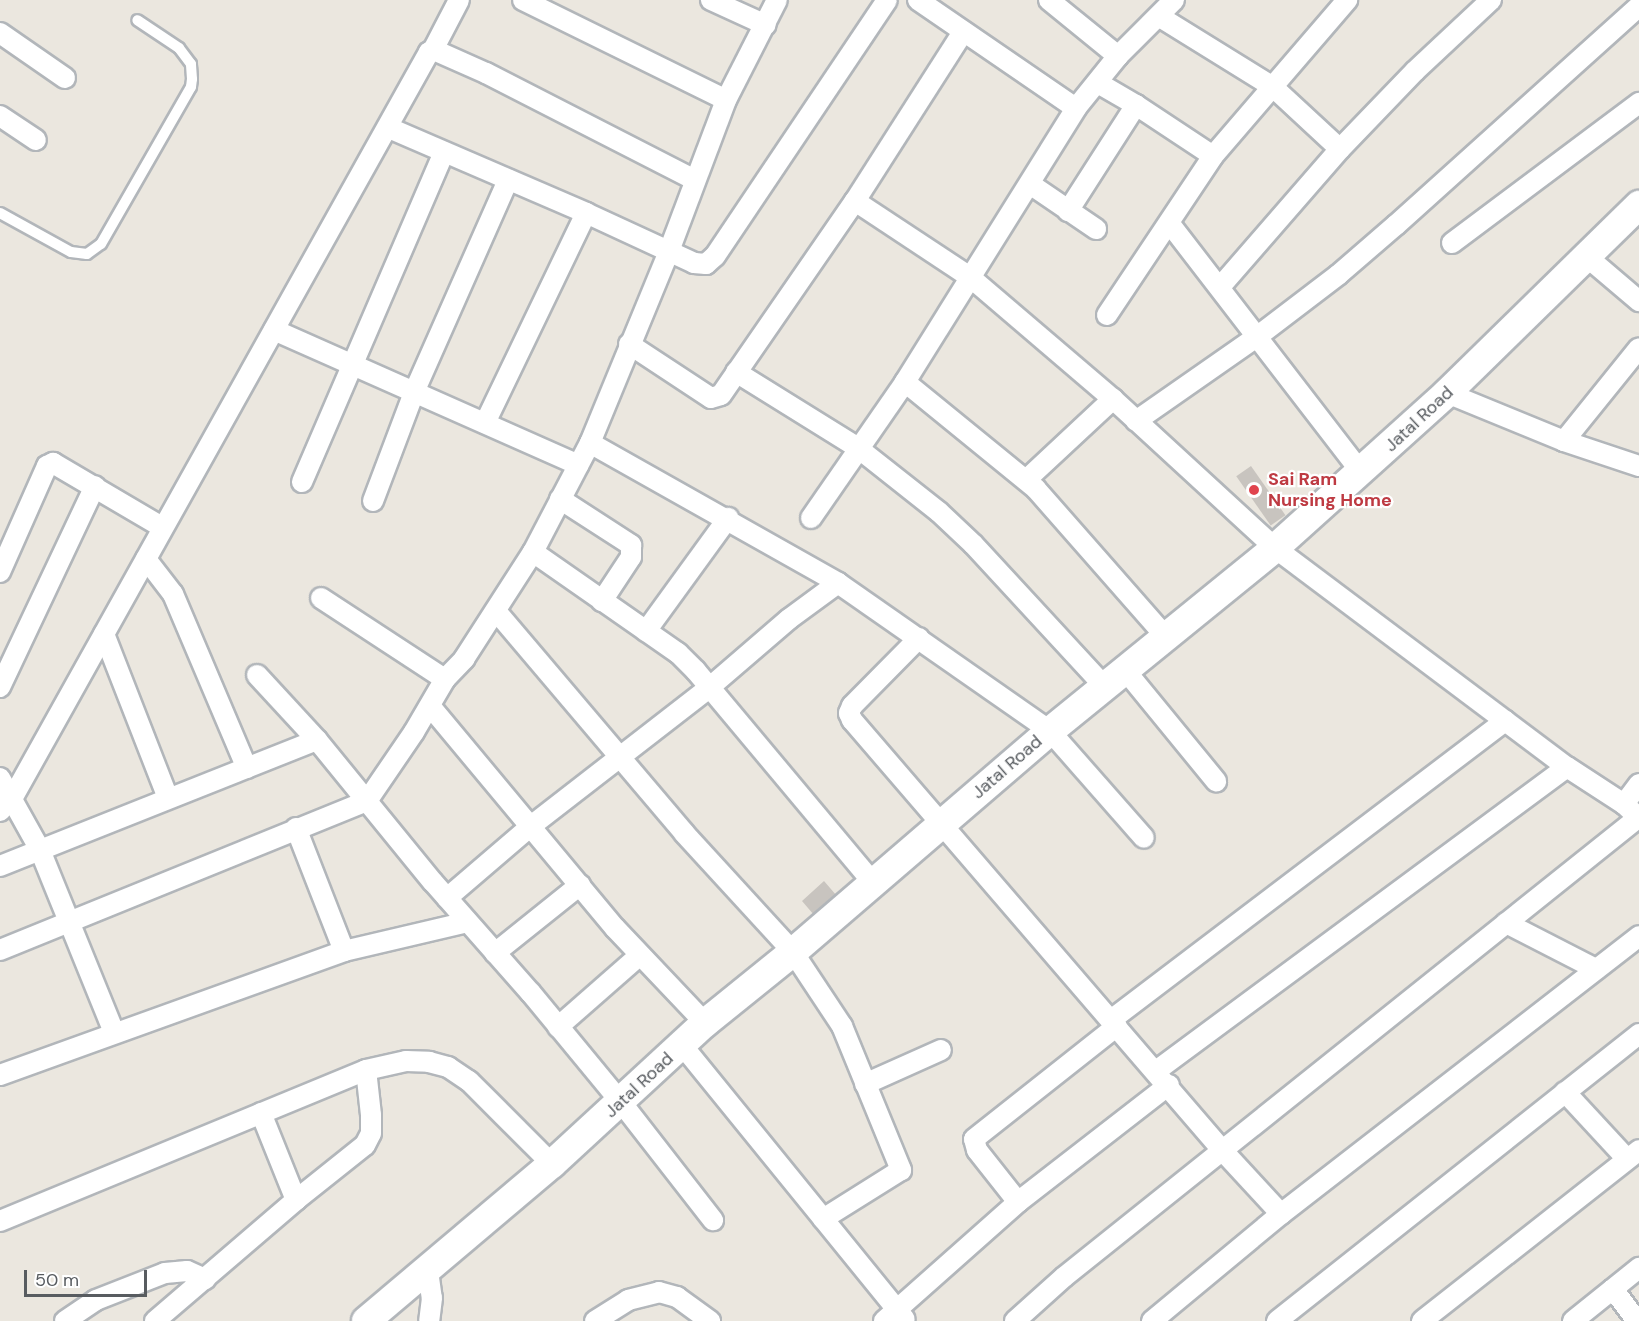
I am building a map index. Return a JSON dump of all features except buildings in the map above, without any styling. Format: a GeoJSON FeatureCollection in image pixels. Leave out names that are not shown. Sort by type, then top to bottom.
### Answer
{"type":"FeatureCollection","features":[{"type":"Feature","properties":{"kind":"main road","name":"Jatal Road"},"geometry":{"type":"LineString","coordinates":[[366,1321],[552,1164],[705,1023],[793,952],[1050,731],[1275,548],[1448,393],[1639,205]]}},
{"type":"Feature","properties":{"kind":"street"},"geometry":{"type":"LineString","coordinates":[[6,804],[104,634],[459,0]]}},
{"type":"Feature","properties":{"kind":"street"},"geometry":{"type":"LineString","coordinates":[[523,0],[726,100]]}},
{"type":"Feature","properties":{"kind":"street"},"geometry":{"type":"LineString","coordinates":[[711,0],[766,25]]}},
{"type":"Feature","properties":{"kind":"street"},"geometry":{"type":"LineString","coordinates":[[0,950],[367,801],[430,706],[445,679],[464,659],[533,552],[590,443],[669,251],[726,100],[777,0]]}},
{"type":"Feature","properties":{"kind":"street"},"geometry":{"type":"LineString","coordinates":[[389,128],[701,265],[711,262],[887,0]]}},
{"type":"Feature","properties":{"kind":"street"},"geometry":{"type":"LineString","coordinates":[[918,0],[1076,108]]}},
{"type":"Feature","properties":{"kind":"street"},"geometry":{"type":"LineString","coordinates":[[811,518],[905,382],[1076,108],[1118,56],[1160,17],[1174,0]]}},
{"type":"Feature","properties":{"kind":"street"},"geometry":{"type":"LineString","coordinates":[[1107,315],[1170,224],[1213,156],[1347,0]]}},
{"type":"Feature","properties":{"kind":"street"},"geometry":{"type":"LineString","coordinates":[[1220,286],[1340,149],[1415,70],[1491,0]]}},
{"type":"Feature","properties":{"kind":"street"},"geometry":{"type":"LineString","coordinates":[[1055,2],[1118,56]]}},
{"type":"Feature","properties":{"kind":"street"},"geometry":{"type":"LineString","coordinates":[[1136,420],[1258,336],[1396,225],[1639,6]]}},
{"type":"Feature","properties":{"kind":"street"},"geometry":{"type":"LineString","coordinates":[[1160,17],[1274,87],[1340,149]]}},
{"type":"Feature","properties":{"kind":"street"},"geometry":{"type":"LineString","coordinates":[[629,344],[711,398],[721,395],[855,201],[963,32]]}},
{"type":"Feature","properties":{"kind":"street"},"geometry":{"type":"LineString","coordinates":[[0,33],[65,78]]}},
{"type":"Feature","properties":{"kind":"street"},"geometry":{"type":"LineString","coordinates":[[433,50],[486,73],[695,180]]}},
{"type":"Feature","properties":{"kind":"street"},"geometry":{"type":"LineString","coordinates":[[1098,83],[1213,156]]}},
{"type":"Feature","properties":{"kind":"street"},"geometry":{"type":"LineString","coordinates":[[1452,243],[1639,103]]}},
{"type":"Feature","properties":{"kind":"street"},"geometry":{"type":"LineString","coordinates":[[1068,211],[1136,105]]}},
{"type":"Feature","properties":{"kind":"street"},"geometry":{"type":"LineString","coordinates":[[0,116],[36,140]]}},
{"type":"Feature","properties":{"kind":"street"},"geometry":{"type":"LineString","coordinates":[[302,482],[444,152]]}},
{"type":"Feature","properties":{"kind":"street"},"geometry":{"type":"LineString","coordinates":[[373,501],[415,390],[508,180]]}},
{"type":"Feature","properties":{"kind":"street"},"geometry":{"type":"LineString","coordinates":[[1030,184],[1096,229]]}},
{"type":"Feature","properties":{"kind":"street"},"geometry":{"type":"LineString","coordinates":[[855,201],[970,277],[1113,399],[1275,548],[1567,767],[1635,814]]}},
{"type":"Feature","properties":{"kind":"street"},"geometry":{"type":"LineString","coordinates":[[485,423],[586,213]]}},
{"type":"Feature","properties":{"kind":"street"},"geometry":{"type":"LineString","coordinates":[[1170,224],[1361,472]]}},
{"type":"Feature","properties":{"kind":"street"},"geometry":{"type":"LineString","coordinates":[[1586,256],[1639,301]]}},
{"type":"Feature","properties":{"kind":"street"},"geometry":{"type":"LineString","coordinates":[[274,330],[415,390],[578,465]]}},
{"type":"Feature","properties":{"kind":"street"},"geometry":{"type":"LineString","coordinates":[[1564,441],[1639,348]]}},
{"type":"Feature","properties":{"kind":"street"},"geometry":{"type":"LineString","coordinates":[[736,372],[858,448],[939,513],[1115,679],[1216,781]]}},
{"type":"Feature","properties":{"kind":"street"},"geometry":{"type":"LineString","coordinates":[[905,382],[1026,480],[1065,520],[1166,637]]}},
{"type":"Feature","properties":{"kind":"street"},"geometry":{"type":"LineString","coordinates":[[1448,393],[1564,441],[1639,466]]}},
{"type":"Feature","properties":{"kind":"street"},"geometry":{"type":"LineString","coordinates":[[1026,480],[1113,399]]}},
{"type":"Feature","properties":{"kind":"street"},"geometry":{"type":"LineString","coordinates":[[590,443],[728,518],[838,583],[1050,731],[1144,838]]}},
{"type":"Feature","properties":{"kind":"street"},"geometry":{"type":"LineString","coordinates":[[0,572],[47,465],[56,463],[162,527]]}},
{"type":"Feature","properties":{"kind":"street"},"geometry":{"type":"LineString","coordinates":[[0,687],[94,486]]}},
{"type":"Feature","properties":{"kind":"street"},"geometry":{"type":"LineString","coordinates":[[560,499],[631,545],[631,557],[603,601]]}},
{"type":"Feature","properties":{"kind":"street"},"geometry":{"type":"LineString","coordinates":[[646,631],[728,518]]}},
{"type":"Feature","properties":{"kind":"street"},"geometry":{"type":"LineString","coordinates":[[533,552],[678,653],[710,687],[873,883]]}},
{"type":"Feature","properties":{"kind":"street"},"geometry":{"type":"LineString","coordinates":[[146,559],[173,594],[248,768]]}},
{"type":"Feature","properties":{"kind":"street"},"geometry":{"type":"LineString","coordinates":[[447,898],[531,826],[710,687],[789,619],[838,583]]}},
{"type":"Feature","properties":{"kind":"street"},"geometry":{"type":"LineString","coordinates":[[321,598],[445,679]]}},
{"type":"Feature","properties":{"kind":"street"},"geometry":{"type":"LineString","coordinates":[[496,611],[684,833],[793,952],[842,1026],[901,1170],[823,1219]]}},
{"type":"Feature","properties":{"kind":"street"},"geometry":{"type":"LineString","coordinates":[[104,634],[168,798]]}},
{"type":"Feature","properties":{"kind":"street"},"geometry":{"type":"LineString","coordinates":[[919,638],[858,699],[849,712],[852,720],[1222,1150],[1281,1214]]}},
{"type":"Feature","properties":{"kind":"street"},"geometry":{"type":"LineString","coordinates":[[257,675],[316,740],[621,1102],[713,1220]]}},
{"type":"Feature","properties":{"kind":"street"},"geometry":{"type":"LineString","coordinates":[[430,706],[640,955],[705,1023]]}},
{"type":"Feature","properties":{"kind":"street"},"geometry":{"type":"LineString","coordinates":[[1018,1202],[977,1150],[974,1139],[1114,1023],[1505,721]]}},
{"type":"Feature","properties":{"kind":"street"},"geometry":{"type":"LineString","coordinates":[[0,866],[316,740]]}},
{"type":"Feature","properties":{"kind":"street"},"geometry":{"type":"LineString","coordinates":[[682,1045],[823,1219],[896,1318],[1018,1202],[1162,1078],[1567,767]]}},
{"type":"Feature","properties":{"kind":"street"},"geometry":{"type":"LineString","coordinates":[[0,778],[6,804],[40,850],[71,921],[114,1032]]}},
{"type":"Feature","properties":{"kind":"street"},"geometry":{"type":"LineString","coordinates":[[1015,1321],[1064,1277],[1506,923],[1635,814],[1639,783]]}},
{"type":"Feature","properties":{"kind":"street"},"geometry":{"type":"LineString","coordinates":[[296,828],[344,951]]}},
{"type":"Feature","properties":{"kind":"street"},"geometry":{"type":"LineString","coordinates":[[495,953],[580,885]]}},
{"type":"Feature","properties":{"kind":"street"},"geometry":{"type":"LineString","coordinates":[[0,1076],[114,1032],[344,951],[468,922]]}},
{"type":"Feature","properties":{"kind":"street"},"geometry":{"type":"LineString","coordinates":[[1506,923],[1596,969]]}},
{"type":"Feature","properties":{"kind":"street"},"geometry":{"type":"LineString","coordinates":[[1152,1321],[1281,1214],[1639,936]]}},
{"type":"Feature","properties":{"kind":"street"},"geometry":{"type":"LineString","coordinates":[[558,1027],[640,955]]}},
{"type":"Feature","properties":{"kind":"street"},"geometry":{"type":"LineString","coordinates":[[1276,1321],[1639,1034]]}},
{"type":"Feature","properties":{"kind":"street"},"geometry":{"type":"LineString","coordinates":[[865,1084],[941,1050]]}},
{"type":"Feature","properties":{"kind":"street"},"geometry":{"type":"LineString","coordinates":[[0,1221],[366,1070],[406,1061],[429,1062],[448,1067],[469,1081],[552,1164]]}},
{"type":"Feature","properties":{"kind":"street"},"geometry":{"type":"LineString","coordinates":[[155,1321],[296,1200],[365,1145],[370,1133],[371,1115],[366,1070]]}},
{"type":"Feature","properties":{"kind":"street"},"geometry":{"type":"LineString","coordinates":[[1422,1321],[1633,1155],[1565,1092]]}},
{"type":"Feature","properties":{"kind":"street"},"geometry":{"type":"LineString","coordinates":[[261,1113],[296,1200]]}},
{"type":"Feature","properties":{"kind":"street"},"geometry":{"type":"LineString","coordinates":[[1573,1321],[1639,1268]]}},
{"type":"Feature","properties":{"kind":"street"},"geometry":{"type":"LineString","coordinates":[[65,1321],[96,1300],[165,1273],[187,1271],[205,1279]]}},
{"type":"Feature","properties":{"kind":"street"},"geometry":{"type":"LineString","coordinates":[[428,1271],[432,1298],[429,1321]]}},
{"type":"Feature","properties":{"kind":"street"},"geometry":{"type":"LineString","coordinates":[[1613,1289],[1637,1321]]}},
{"type":"Feature","properties":{"kind":"street"},"geometry":{"type":"LineString","coordinates":[[595,1321],[628,1300],[659,1292],[677,1297],[710,1321]]}},
{"type":"Feature","properties":{"kind":"lane"},"geometry":{"type":"LineString","coordinates":[[0,213],[71,252],[87,254],[100,244],[191,87],[191,64],[179,48],[137,20]]}},
{"type":"Feature","properties":{"kind":"place","name":"Sai Ram Nursing Home"},"geometry":{"type":"Point","coordinates":[1254,490]}}]}
